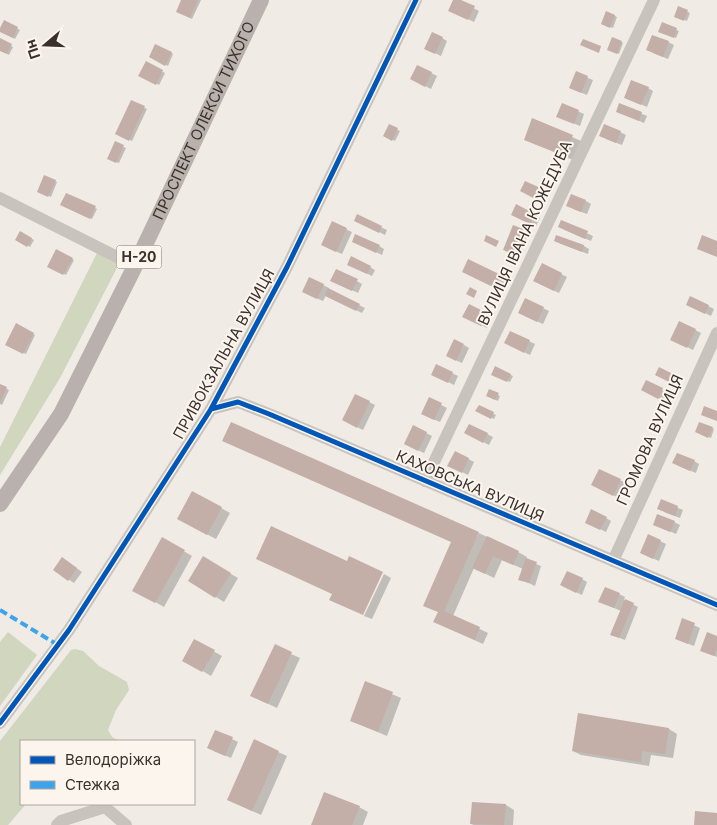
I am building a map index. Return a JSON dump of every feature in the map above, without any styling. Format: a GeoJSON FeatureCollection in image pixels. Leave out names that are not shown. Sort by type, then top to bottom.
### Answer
{"type":"FeatureCollection","features":[{"type":"Feature","properties":{"kind":"main road","name":"ПРОСПЕКТ ОЛЕКСИ ТИХОГО"},"geometry":{"type":"LineString","coordinates":[[0,504],[61,414],[134,266],[257,1]]}},
{"type":"Feature","properties":{"kind":"street","name":"ПРИВОКЗАЛЬНА ВУЛИЦЯ"},"geometry":{"type":"LineString","coordinates":[[0,723],[69,630],[212,409],[287,267],[416,0]]}},
{"type":"Feature","properties":{"kind":"street","name":"ВУЛИЦЯ ІВАНА КОЖЕДУБА"},"geometry":{"type":"LineString","coordinates":[[425,481],[654,0]]}},
{"type":"Feature","properties":{"kind":"street"},"geometry":{"type":"LineString","coordinates":[[0,198],[134,266]]}},
{"type":"Feature","properties":{"kind":"street","name":"ГРОМОВА ВУЛИЦЯ"},"geometry":{"type":"LineString","coordinates":[[614,561],[717,333]]}},
{"type":"Feature","properties":{"kind":"street","name":"КАХОВСЬКА ВУЛИЦЯ"},"geometry":{"type":"LineString","coordinates":[[212,409],[238,402],[717,605]]}},
{"type":"Feature","properties":{"kind":"street"},"geometry":{"type":"LineString","coordinates":[[58,825],[62,821],[105,807],[126,825]]}},
{"type":"Feature","properties":{"kind":"green space"},"geometry":{"type":"Polygon","coordinates":[[[98,251],[120,262],[60,378],[0,475],[0,447],[98,251]]]}},
{"type":"Feature","properties":{"kind":"green space"},"geometry":{"type":"Polygon","coordinates":[[[8,632],[37,655],[0,706],[0,642],[8,632]]]}},
{"type":"Feature","properties":{"kind":"green space"},"geometry":{"type":"Polygon","coordinates":[[[71,650],[83,651],[99,666],[127,682],[129,690],[116,710],[108,730],[112,737],[117,740],[20,740],[20,805],[25,805],[8,825],[0,825],[0,741],[71,650]]]}},
{"type":"Feature","properties":{"kind":"building"},"geometry":{"type":"Polygon","coordinates":[[[181,0],[198,0],[190,18],[176,12],[181,0]]]}},
{"type":"Feature","properties":{"kind":"building"},"geometry":{"type":"Polygon","coordinates":[[[453,0],[461,0],[475,6],[468,20],[448,11],[453,0]]]}},
{"type":"Feature","properties":{"kind":"building"},"geometry":{"type":"Polygon","coordinates":[[[678,6],[688,10],[684,21],[674,17],[678,6]]]}},
{"type":"Feature","properties":{"kind":"building"},"geometry":{"type":"Polygon","coordinates":[[[606,11],[615,15],[610,28],[601,24],[606,11]]]}},
{"type":"Feature","properties":{"kind":"building"},"geometry":{"type":"Polygon","coordinates":[[[4,20],[18,27],[13,38],[0,32],[4,20]]]}},
{"type":"Feature","properties":{"kind":"building"},"geometry":{"type":"Polygon","coordinates":[[[662,22],[677,28],[674,38],[658,32],[662,22]]]}},
{"type":"Feature","properties":{"kind":"building"},"geometry":{"type":"Polygon","coordinates":[[[432,32],[443,37],[435,54],[424,49],[432,32]]]}},
{"type":"Feature","properties":{"kind":"building"},"geometry":{"type":"Polygon","coordinates":[[[652,35],[669,41],[663,57],[646,50],[652,35]]]}},
{"type":"Feature","properties":{"kind":"building"},"geometry":{"type":"Polygon","coordinates":[[[612,37],[622,41],[617,54],[607,50],[612,37]]]}},
{"type":"Feature","properties":{"kind":"building"},"geometry":{"type":"Polygon","coordinates":[[[0,38],[12,44],[7,54],[0,51],[0,38]]]}},
{"type":"Feature","properties":{"kind":"building"},"geometry":{"type":"Polygon","coordinates":[[[583,39],[601,46],[599,53],[580,45],[583,39]]]}},
{"type":"Feature","properties":{"kind":"building"},"geometry":{"type":"Polygon","coordinates":[[[155,44],[172,52],[165,66],[149,57],[155,44]]]}},
{"type":"Feature","properties":{"kind":"building"},"geometry":{"type":"Polygon","coordinates":[[[146,61],[163,70],[156,85],[138,76],[146,61]]]}},
{"type":"Feature","properties":{"kind":"building"},"geometry":{"type":"Polygon","coordinates":[[[417,65],[432,72],[425,87],[410,79],[417,65]]]}},
{"type":"Feature","properties":{"kind":"building"},"geometry":{"type":"Polygon","coordinates":[[[576,71],[588,76],[581,93],[569,88],[576,71]]]}},
{"type":"Feature","properties":{"kind":"building"},"geometry":{"type":"Polygon","coordinates":[[[631,80],[649,87],[641,105],[624,98],[631,80]]]}},
{"type":"Feature","properties":{"kind":"building"},"geometry":{"type":"Polygon","coordinates":[[[131,100],[145,106],[129,141],[115,134],[131,100]]]}},
{"type":"Feature","properties":{"kind":"building"},"geometry":{"type":"Polygon","coordinates":[[[562,103],[579,110],[574,124],[556,117],[562,103]]]}},
{"type":"Feature","properties":{"kind":"building"},"geometry":{"type":"Polygon","coordinates":[[[619,103],[642,112],[639,121],[616,112],[619,103]]]}},
{"type":"Feature","properties":{"kind":"building"},"geometry":{"type":"Polygon","coordinates":[[[532,118],[573,135],[565,156],[524,140],[532,118]]]}},
{"type":"Feature","properties":{"kind":"building"},"geometry":{"type":"Polygon","coordinates":[[[389,124],[398,128],[392,141],[383,136],[389,124]]]}},
{"type":"Feature","properties":{"kind":"building"},"geometry":{"type":"Polygon","coordinates":[[[604,124],[621,131],[616,143],[599,136],[604,124]]]}},
{"type":"Feature","properties":{"kind":"building"},"geometry":{"type":"Polygon","coordinates":[[[115,141],[124,145],[116,163],[107,159],[115,141]]]}},
{"type":"Feature","properties":{"kind":"building"},"geometry":{"type":"Polygon","coordinates":[[[44,175],[56,180],[48,197],[37,192],[44,175]]]}},
{"type":"Feature","properties":{"kind":"building"},"geometry":{"type":"Polygon","coordinates":[[[525,181],[545,190],[539,201],[520,191],[525,181]]]}},
{"type":"Feature","properties":{"kind":"building"},"geometry":{"type":"Polygon","coordinates":[[[66,193],[96,206],[90,219],[60,205],[66,193]]]}},
{"type":"Feature","properties":{"kind":"building"},"geometry":{"type":"Polygon","coordinates":[[[571,194],[586,200],[581,212],[566,206],[571,194]]]}},
{"type":"Feature","properties":{"kind":"building"},"geometry":{"type":"Polygon","coordinates":[[[516,204],[535,214],[530,224],[511,215],[516,204]]]}},
{"type":"Feature","properties":{"kind":"building"},"geometry":{"type":"Polygon","coordinates":[[[357,214],[382,226],[379,233],[354,221],[357,214]]]}},
{"type":"Feature","properties":{"kind":"building"},"geometry":{"type":"Polygon","coordinates":[[[561,220],[588,231],[585,239],[558,227],[561,220]]]}},
{"type":"Feature","properties":{"kind":"building"},"geometry":{"type":"Polygon","coordinates":[[[332,221],[347,228],[336,252],[321,245],[332,221]]]}},
{"type":"Feature","properties":{"kind":"building"},"geometry":{"type":"Polygon","coordinates":[[[513,225],[523,229],[513,254],[503,250],[513,225]]]}},
{"type":"Feature","properties":{"kind":"building"},"geometry":{"type":"Polygon","coordinates":[[[20,231],[32,238],[27,247],[15,240],[20,231]]]}},
{"type":"Feature","properties":{"kind":"building"},"geometry":{"type":"Polygon","coordinates":[[[355,234],[380,245],[376,253],[352,242],[355,234]]]}},
{"type":"Feature","properties":{"kind":"building"},"geometry":{"type":"Polygon","coordinates":[[[486,235],[499,241],[496,247],[484,241],[486,235]]]}},
{"type":"Feature","properties":{"kind":"building"},"geometry":{"type":"Polygon","coordinates":[[[556,235],[584,245],[582,252],[554,241],[556,235]]]}},
{"type":"Feature","properties":{"kind":"building"},"geometry":{"type":"Polygon","coordinates":[[[702,235],[717,241],[717,257],[697,249],[702,235]]]}},
{"type":"Feature","properties":{"kind":"building"},"geometry":{"type":"Polygon","coordinates":[[[56,249],[73,258],[63,275],[47,267],[56,249]]]}},
{"type":"Feature","properties":{"kind":"building"},"geometry":{"type":"Polygon","coordinates":[[[351,256],[371,266],[367,274],[347,265],[351,256]]]}},
{"type":"Feature","properties":{"kind":"building"},"geometry":{"type":"Polygon","coordinates":[[[468,259],[501,275],[495,288],[462,272],[468,259]]]}},
{"type":"Feature","properties":{"kind":"building"},"geometry":{"type":"Polygon","coordinates":[[[542,263],[562,273],[554,291],[533,281],[542,263]]]}},
{"type":"Feature","properties":{"kind":"building"},"geometry":{"type":"Polygon","coordinates":[[[336,269],[358,279],[352,291],[330,281],[336,269]]]}},
{"type":"Feature","properties":{"kind":"building"},"geometry":{"type":"Polygon","coordinates":[[[309,277],[324,284],[317,299],[302,292],[309,277]]]}},
{"type":"Feature","properties":{"kind":"building"},"geometry":{"type":"Polygon","coordinates":[[[470,287],[477,291],[474,298],[466,294],[470,287]]]}},
{"type":"Feature","properties":{"kind":"building"},"geometry":{"type":"Polygon","coordinates":[[[328,288],[360,304],[356,311],[325,296],[328,288]]]}},
{"type":"Feature","properties":{"kind":"building"},"geometry":{"type":"Polygon","coordinates":[[[690,296],[709,305],[705,314],[686,305],[690,296]]]}},
{"type":"Feature","properties":{"kind":"building"},"geometry":{"type":"Polygon","coordinates":[[[525,298],[544,307],[537,322],[518,313],[525,298]]]}},
{"type":"Feature","properties":{"kind":"building"},"geometry":{"type":"Polygon","coordinates":[[[469,304],[487,313],[481,326],[462,317],[469,304]]]}},
{"type":"Feature","properties":{"kind":"building"},"geometry":{"type":"Polygon","coordinates":[[[679,321],[696,329],[687,348],[670,340],[679,321]]]}},
{"type":"Feature","properties":{"kind":"building"},"geometry":{"type":"Polygon","coordinates":[[[16,323],[34,333],[23,354],[5,345],[16,323]]]}},
{"type":"Feature","properties":{"kind":"building"},"geometry":{"type":"Polygon","coordinates":[[[510,331],[530,340],[524,353],[504,343],[510,331]]]}},
{"type":"Feature","properties":{"kind":"building"},"geometry":{"type":"Polygon","coordinates":[[[454,339],[464,344],[456,361],[446,356],[454,339]]]}},
{"type":"Feature","properties":{"kind":"building"},"geometry":{"type":"Polygon","coordinates":[[[436,364],[453,372],[448,383],[431,375],[436,364]]]}},
{"type":"Feature","properties":{"kind":"building"},"geometry":{"type":"Polygon","coordinates":[[[495,366],[511,374],[507,382],[491,375],[495,366]]]}},
{"type":"Feature","properties":{"kind":"building"},"geometry":{"type":"Polygon","coordinates":[[[659,367],[673,374],[669,382],[655,375],[659,367]]]}},
{"type":"Feature","properties":{"kind":"building"},"geometry":{"type":"Polygon","coordinates":[[[646,380],[663,388],[658,399],[641,390],[646,380]]]}},
{"type":"Feature","properties":{"kind":"building"},"geometry":{"type":"Polygon","coordinates":[[[0,384],[7,387],[0,403],[0,384]]]}},
{"type":"Feature","properties":{"kind":"building"},"geometry":{"type":"Polygon","coordinates":[[[489,389],[499,393],[495,400],[486,396],[489,389]]]}},
{"type":"Feature","properties":{"kind":"building"},"geometry":{"type":"Polygon","coordinates":[[[355,394],[370,401],[357,428],[342,420],[355,394]]]}},
{"type":"Feature","properties":{"kind":"building"},"geometry":{"type":"Polygon","coordinates":[[[429,397],[442,403],[434,420],[421,414],[429,397]]]}},
{"type":"Feature","properties":{"kind":"building"},"geometry":{"type":"Polygon","coordinates":[[[479,405],[494,412],[491,419],[475,411],[479,405]]]}},
{"type":"Feature","properties":{"kind":"building"},"geometry":{"type":"Polygon","coordinates":[[[704,406],[717,411],[717,421],[701,415],[704,406]]]}},
{"type":"Feature","properties":{"kind":"building"},"geometry":{"type":"Polygon","coordinates":[[[231,422],[479,532],[444,611],[480,627],[475,640],[433,622],[438,612],[423,606],[451,542],[222,441],[231,422]]]}},
{"type":"Feature","properties":{"kind":"building"},"geometry":{"type":"Polygon","coordinates":[[[699,422],[713,427],[708,438],[695,432],[699,422]]]}},
{"type":"Feature","properties":{"kind":"building"},"geometry":{"type":"Polygon","coordinates":[[[469,424],[488,433],[483,443],[464,433],[469,424]]]}},
{"type":"Feature","properties":{"kind":"building"},"geometry":{"type":"Polygon","coordinates":[[[413,425],[427,432],[418,451],[404,444],[413,425]]]}},
{"type":"Feature","properties":{"kind":"building"},"geometry":{"type":"Polygon","coordinates":[[[455,451],[469,458],[462,473],[447,466],[455,451]]]}},
{"type":"Feature","properties":{"kind":"building"},"geometry":{"type":"Polygon","coordinates":[[[677,453],[695,460],[690,471],[672,463],[677,453]]]}},
{"type":"Feature","properties":{"kind":"building"},"geometry":{"type":"Polygon","coordinates":[[[599,469],[621,479],[613,496],[591,485],[599,469]]]}},
{"type":"Feature","properties":{"kind":"building"},"geometry":{"type":"Polygon","coordinates":[[[192,491],[222,507],[207,535],[177,519],[192,491]]]}},
{"type":"Feature","properties":{"kind":"building"},"geometry":{"type":"Polygon","coordinates":[[[661,499],[678,506],[675,516],[657,509],[661,499]]]}},
{"type":"Feature","properties":{"kind":"building"},"geometry":{"type":"Polygon","coordinates":[[[591,509],[607,517],[600,530],[585,523],[591,509]]]}},
{"type":"Feature","properties":{"kind":"building"},"geometry":{"type":"Polygon","coordinates":[[[657,514],[675,521],[670,532],[653,525],[657,514]]]}},
{"type":"Feature","properties":{"kind":"building"},"geometry":{"type":"Polygon","coordinates":[[[271,526],[347,561],[349,556],[383,572],[363,615],[329,600],[332,594],[256,559],[271,526]]]}},
{"type":"Feature","properties":{"kind":"building"},"geometry":{"type":"Polygon","coordinates":[[[648,534],[661,540],[653,559],[640,553],[648,534]]]}},
{"type":"Feature","properties":{"kind":"building"},"geometry":{"type":"Polygon","coordinates":[[[487,536],[519,551],[513,565],[493,556],[485,574],[472,568],[487,536]]]}},
{"type":"Feature","properties":{"kind":"building"},"geometry":{"type":"Polygon","coordinates":[[[162,537],[185,550],[155,603],[132,591],[162,537]]]}},
{"type":"Feature","properties":{"kind":"building"},"geometry":{"type":"Polygon","coordinates":[[[203,556],[231,573],[215,598],[188,581],[203,556]]]}},
{"type":"Feature","properties":{"kind":"building"},"geometry":{"type":"Polygon","coordinates":[[[62,557],[77,568],[68,581],[53,570],[62,557]]]}},
{"type":"Feature","properties":{"kind":"building"},"geometry":{"type":"Polygon","coordinates":[[[526,558],[537,562],[529,583],[518,580],[526,558]]]}},
{"type":"Feature","properties":{"kind":"building"},"geometry":{"type":"Polygon","coordinates":[[[567,571],[583,578],[576,593],[560,585],[567,571]]]}},
{"type":"Feature","properties":{"kind":"building"},"geometry":{"type":"Polygon","coordinates":[[[605,587],[620,593],[614,608],[598,602],[605,587]]]}},
{"type":"Feature","properties":{"kind":"building"},"geometry":{"type":"Polygon","coordinates":[[[625,599],[634,603],[619,638],[610,635],[625,599]]]}},
{"type":"Feature","properties":{"kind":"building"},"geometry":{"type":"Polygon","coordinates":[[[682,618],[695,623],[688,644],[675,639],[682,618]]]}},
{"type":"Feature","properties":{"kind":"building"},"geometry":{"type":"Polygon","coordinates":[[[707,632],[717,636],[717,649],[714,656],[700,651],[707,632]]]}},
{"type":"Feature","properties":{"kind":"building"},"geometry":{"type":"Polygon","coordinates":[[[194,639],[215,650],[202,672],[182,661],[194,639]]]}},
{"type":"Feature","properties":{"kind":"building"},"geometry":{"type":"Polygon","coordinates":[[[275,644],[292,652],[268,704],[250,696],[275,644]]]}},
{"type":"Feature","properties":{"kind":"building"},"geometry":{"type":"Polygon","coordinates":[[[365,681],[393,692],[378,732],[350,721],[365,681]]]}},
{"type":"Feature","properties":{"kind":"building"},"geometry":{"type":"Polygon","coordinates":[[[578,713],[669,728],[665,754],[642,751],[641,762],[572,751],[578,713]]]}},
{"type":"Feature","properties":{"kind":"building"},"geometry":{"type":"Polygon","coordinates":[[[215,730],[233,737],[225,756],[207,748],[215,730]]]}},
{"type":"Feature","properties":{"kind":"building"},"geometry":{"type":"Polygon","coordinates":[[[254,739],[279,751],[252,811],[227,800],[254,739]]]}},
{"type":"Feature","properties":{"kind":"building"},"geometry":{"type":"Polygon","coordinates":[[[324,792],[360,806],[352,825],[311,825],[324,792]]]}},
{"type":"Feature","properties":{"kind":"building"},"geometry":{"type":"Polygon","coordinates":[[[472,802],[506,804],[504,825],[470,824],[472,802]]]}},
{"type":"Feature","properties":{"kind":"building"},"geometry":{"type":"Polygon","coordinates":[[[695,811],[717,813],[717,825],[694,825],[695,811]]]}},
{"type":"Feature","properties":{"kind":"marked path"},"geometry":{"type":"LineString","coordinates":[[0,610],[58,645]]}},
{"type":"Feature","properties":{"kind":"cycle path"},"geometry":{"type":"LineString","coordinates":[[0,723],[69,630],[211,409],[287,267],[416,0]]}},
{"type":"Feature","properties":{"kind":"cycle path"},"geometry":{"type":"LineString","coordinates":[[211,409],[238,402],[269,414],[717,605]]}}]}
